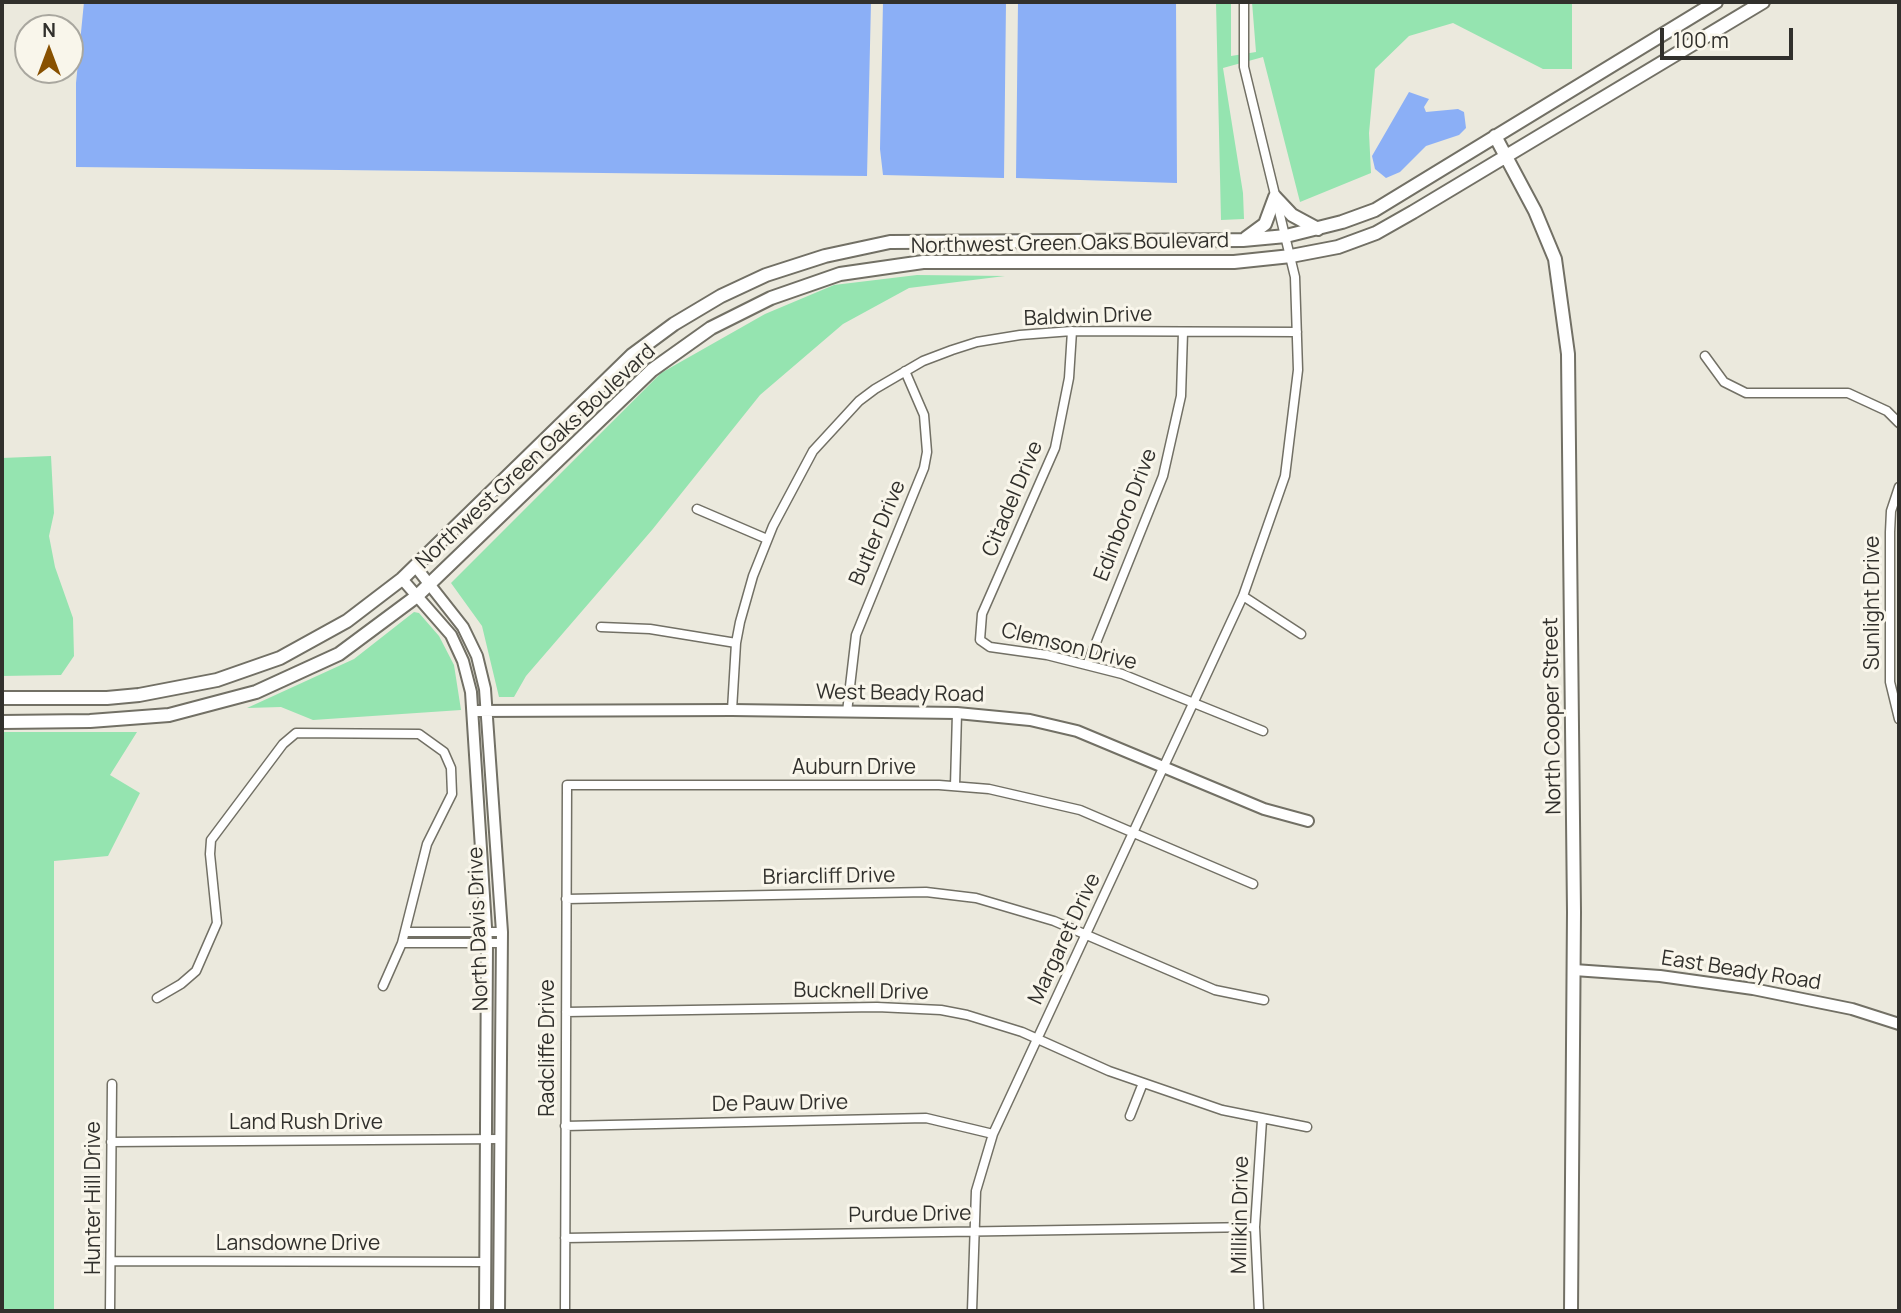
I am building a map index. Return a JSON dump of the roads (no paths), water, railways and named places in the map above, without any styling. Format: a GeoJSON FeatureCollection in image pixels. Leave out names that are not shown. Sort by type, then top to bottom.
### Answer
{"type":"FeatureCollection","features":[{"type":"Feature","properties":{"kind":"main road","name":"Northwest Green Oaks Boulevard"},"geometry":{"type":"LineString","coordinates":[[2,698],[118,697],[217,680],[280,658],[336,628],[402,579],[632,355],[686,317],[766,275],[825,256],[890,242],[1243,240],[1286,236],[1318,229],[1375,210],[1716,2]]}},
{"type":"Feature","properties":{"kind":"main road","name":"Northwest Green Oaks Boulevard"},"geometry":{"type":"LineString","coordinates":[[2,722],[134,719],[169,715],[223,703],[289,678],[339,654],[417,596],[652,370],[712,328],[771,298],[840,274],[923,262],[1234,262],[1291,256],[1338,247],[1376,233],[1763,2]]}},
{"type":"Feature","properties":{"kind":"main road"},"geometry":{"type":"LineString","coordinates":[[1648,44],[1661,64]]}},
{"type":"Feature","properties":{"kind":"main road","name":"North Cooper Street"},"geometry":{"type":"LineString","coordinates":[[1495,136],[1535,211],[1555,259],[1568,354],[1574,970],[1571,1311]]}},
{"type":"Feature","properties":{"kind":"main road"},"geometry":{"type":"LineString","coordinates":[[1243,240],[1265,224],[1275,197],[1292,215],[1318,229]]}},
{"type":"Feature","properties":{"kind":"main road"},"geometry":{"type":"LineString","coordinates":[[23,698],[23,722]]}},
{"type":"Feature","properties":{"kind":"street","name":"Margaret Drive"},"geometry":{"type":"LineString","coordinates":[[972,1311],[976,1191],[993,1134],[1243,596],[1285,477],[1298,370],[1291,256],[1244,67],[1244,2]]}},
{"type":"Feature","properties":{"kind":"street","name":"Baldwin Drive"},"geometry":{"type":"LineString","coordinates":[[732,709],[736,643],[753,576],[767,539],[813,451],[859,401],[905,371],[977,342],[1072,331],[1297,332]]}},
{"type":"Feature","properties":{"kind":"street","name":"Citadel Drive"},"geometry":{"type":"LineString","coordinates":[[979,635],[982,614],[1055,448],[1069,378],[1072,331]]}},
{"type":"Feature","properties":{"kind":"street","name":"Edinboro Drive"},"geometry":{"type":"LineString","coordinates":[[1087,664],[1163,476],[1181,396],[1183,332]]}},
{"type":"Feature","properties":{"kind":"street"},"geometry":{"type":"LineString","coordinates":[[1705,356],[1724,382],[1746,393],[1849,393],[1887,411],[1899,423]]}},
{"type":"Feature","properties":{"kind":"street","name":"Butler Drive"},"geometry":{"type":"LineString","coordinates":[[847,712],[856,635],[924,468],[924,415],[905,371]]}},
{"type":"Feature","properties":{"kind":"street","name":"Sunlight Drive"},"geometry":{"type":"LineString","coordinates":[[1899,487],[1891,510],[1890,532],[1894,621],[1890,682],[1899,719]]}},
{"type":"Feature","properties":{"kind":"street"},"geometry":{"type":"LineString","coordinates":[[697,509],[767,539]]}},
{"type":"Feature","properties":{"kind":"street","name":"North Davis Drive"},"geometry":{"type":"LineString","coordinates":[[415,566],[463,627],[477,656],[485,689],[502,937],[499,1311]]}},
{"type":"Feature","properties":{"kind":"street","name":"North Davis Drive"},"geometry":{"type":"LineString","coordinates":[[402,579],[451,635],[463,661],[473,711],[487,937],[485,1311]]}},
{"type":"Feature","properties":{"kind":"street"},"geometry":{"type":"LineString","coordinates":[[1243,596],[1301,634]]}},
{"type":"Feature","properties":{"kind":"street"},"geometry":{"type":"LineString","coordinates":[[601,627],[650,629],[736,643]]}},
{"type":"Feature","properties":{"kind":"street","name":"Clemson Drive"},"geometry":{"type":"LineString","coordinates":[[979,635],[980,640],[990,647],[1087,664],[1122,674],[1263,731]]}},
{"type":"Feature","properties":{"kind":"street","name":"West Beady Road"},"geometry":{"type":"LineString","coordinates":[[473,711],[732,709],[957,713],[1030,720],[1076,731],[1264,809],[1308,821]]}},
{"type":"Feature","properties":{"kind":"street"},"geometry":{"type":"LineString","coordinates":[[955,786],[957,713]]}},
{"type":"Feature","properties":{"kind":"street"},"geometry":{"type":"LineString","coordinates":[[157,998],[181,984],[196,971],[218,923],[210,854],[211,840],[283,744],[296,733],[419,734],[444,752],[452,768],[452,794],[427,844],[402,943],[383,986]]}},
{"type":"Feature","properties":{"kind":"street","name":"Auburn Drive"},"geometry":{"type":"LineString","coordinates":[[568,785],[955,786],[1028,796],[1080,810],[1253,884]]}},
{"type":"Feature","properties":{"kind":"street","name":"Radcliffe Drive"},"geometry":{"type":"LineString","coordinates":[[565,1311],[568,785]]}},
{"type":"Feature","properties":{"kind":"street","name":"Briarcliff Drive"},"geometry":{"type":"LineString","coordinates":[[566,900],[926,892],[976,898],[1015,908],[1086,935],[1215,990],[1264,1000]]}},
{"type":"Feature","properties":{"kind":"street"},"geometry":{"type":"LineString","coordinates":[[405,932],[502,937]]}},
{"type":"Feature","properties":{"kind":"street"},"geometry":{"type":"LineString","coordinates":[[402,943],[487,937]]}},
{"type":"Feature","properties":{"kind":"street","name":"East Beady Road"},"geometry":{"type":"LineString","coordinates":[[1574,970],[1660,976],[1753,989],[1852,1009],[1899,1024]]}},
{"type":"Feature","properties":{"kind":"street","name":"Bucknell Drive"},"geometry":{"type":"LineString","coordinates":[[566,1012],[911,1007],[967,1014],[1143,1083],[1222,1110],[1307,1127]]}},
{"type":"Feature","properties":{"kind":"street"},"geometry":{"type":"LineString","coordinates":[[1130,1116],[1143,1083]]}},
{"type":"Feature","properties":{"kind":"street","name":"Hunter Hill Drive"},"geometry":{"type":"LineString","coordinates":[[110,1311],[112,1084]]}},
{"type":"Feature","properties":{"kind":"street","name":"De Pauw Drive"},"geometry":{"type":"LineString","coordinates":[[565,1126],[926,1118],[993,1134]]}},
{"type":"Feature","properties":{"kind":"street","name":"Millikin Drive"},"geometry":{"type":"LineString","coordinates":[[1259,1311],[1255,1227],[1262,1120]]}},
{"type":"Feature","properties":{"kind":"street","name":"Land Rush Drive"},"geometry":{"type":"LineString","coordinates":[[111,1142],[500,1139]]}},
{"type":"Feature","properties":{"kind":"street","name":"Purdue Drive"},"geometry":{"type":"LineString","coordinates":[[565,1237],[1255,1227]]}},
{"type":"Feature","properties":{"kind":"street","name":"Lansdowne Drive"},"geometry":{"type":"LineString","coordinates":[[111,1261],[485,1262]]}},
{"type":"Feature","properties":{"kind":"water"},"geometry":{"type":"Polygon","coordinates":[[[84,2],[871,2],[867,176],[76,167],[76,84],[84,84],[84,2]]]}},
{"type":"Feature","properties":{"kind":"water"},"geometry":{"type":"Polygon","coordinates":[[[883,2],[1006,2],[1004,178],[883,175],[880,149],[883,2]]]}},
{"type":"Feature","properties":{"kind":"water"},"geometry":{"type":"Polygon","coordinates":[[[1018,2],[1176,2],[1177,183],[1016,178],[1018,2]]]}},
{"type":"Feature","properties":{"kind":"water"},"geometry":{"type":"Polygon","coordinates":[[[1409,92],[1429,99],[1424,107],[1426,112],[1458,109],[1464,112],[1466,128],[1459,135],[1426,146],[1400,172],[1386,178],[1375,169],[1372,156],[1409,92]]]}}]}
